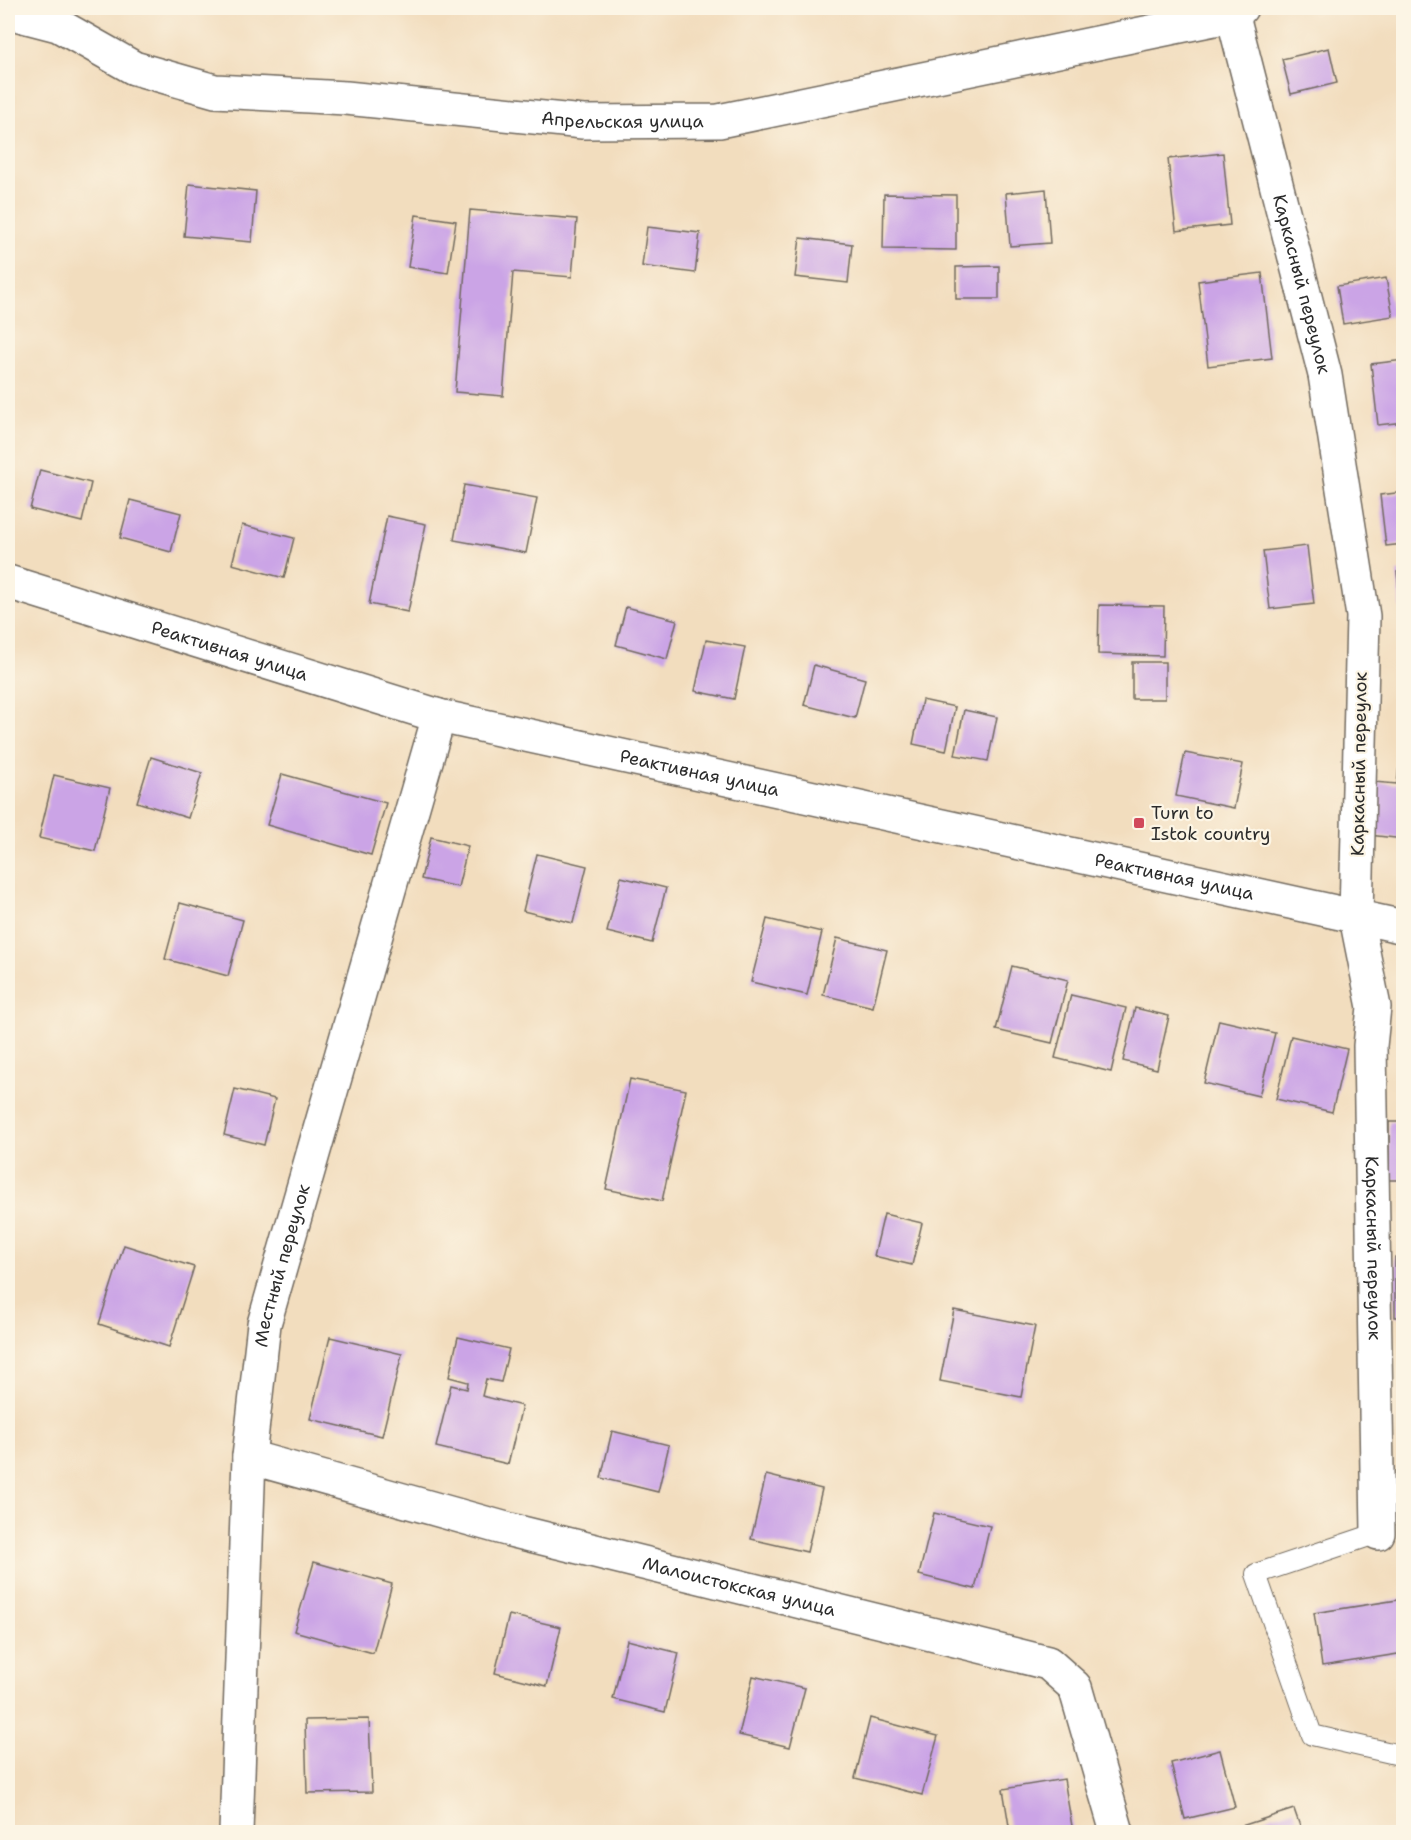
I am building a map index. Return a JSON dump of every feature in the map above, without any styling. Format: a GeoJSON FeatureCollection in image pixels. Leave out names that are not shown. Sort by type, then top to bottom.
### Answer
{"type":"FeatureCollection","features":[{"type":"Feature","properties":{"kind":"street","name":"Апрельская улица"},"geometry":{"type":"LineString","coordinates":[[8,12],[58,25],[134,68],[215,91],[346,98],[583,122],[719,121],[1235,10]]}},
{"type":"Feature","properties":{"kind":"street","name":"Каркасный переулок"},"geometry":{"type":"LineString","coordinates":[[1235,10],[1325,375],[1363,616],[1356,917],[1374,1007],[1370,1046],[1378,1533]]}},
{"type":"Feature","properties":{"kind":"street","name":"Реактивная улица"},"geometry":{"type":"LineString","coordinates":[[8,582],[439,716],[1404,927]]}},
{"type":"Feature","properties":{"kind":"street","name":"Местный переулок"},"geometry":{"type":"LineString","coordinates":[[236,1833],[249,1457],[264,1324],[439,716]]}},
{"type":"Feature","properties":{"kind":"street","name":"Малоистокская улица"},"geometry":{"type":"LineString","coordinates":[[249,1457],[510,1530],[1048,1663],[1075,1688],[1117,1833]]}},
{"type":"Feature","properties":{"kind":"lane"},"geometry":{"type":"LineString","coordinates":[[1378,1533],[1256,1574],[1312,1735],[1404,1756]]}},
{"type":"Feature","properties":{"kind":"building"},"geometry":{"type":"Polygon","coordinates":[[[1329,48],[1337,83],[1291,94],[1282,59],[1329,48]]]}},
{"type":"Feature","properties":{"kind":"building"},"geometry":{"type":"Polygon","coordinates":[[[1223,153],[1230,225],[1176,231],[1168,159],[1223,153]]]}},
{"type":"Feature","properties":{"kind":"building"},"geometry":{"type":"Polygon","coordinates":[[[189,184],[256,191],[252,242],[184,236],[189,184]]]}},
{"type":"Feature","properties":{"kind":"building"},"geometry":{"type":"Polygon","coordinates":[[[1046,189],[1050,243],[1010,246],[1006,193],[1046,189]]]}},
{"type":"Feature","properties":{"kind":"building"},"geometry":{"type":"Polygon","coordinates":[[[884,194],[956,195],[956,250],[883,249],[884,194]]]}},
{"type":"Feature","properties":{"kind":"building"},"geometry":{"type":"Polygon","coordinates":[[[470,210],[577,219],[572,277],[513,272],[503,396],[455,392],[470,210]]]}},
{"type":"Feature","properties":{"kind":"building"},"geometry":{"type":"Polygon","coordinates":[[[416,215],[456,221],[448,273],[408,267],[416,215]]]}},
{"type":"Feature","properties":{"kind":"building"},"geometry":{"type":"Polygon","coordinates":[[[647,227],[700,233],[695,273],[642,266],[647,227]]]}},
{"type":"Feature","properties":{"kind":"building"},"geometry":{"type":"Polygon","coordinates":[[[800,238],[852,244],[848,283],[795,277],[800,238]]]}},
{"type":"Feature","properties":{"kind":"building"},"geometry":{"type":"Polygon","coordinates":[[[999,266],[999,299],[956,299],[956,267],[999,266]]]}},
{"type":"Feature","properties":{"kind":"building"},"geometry":{"type":"Polygon","coordinates":[[[1262,273],[1272,358],[1208,366],[1198,281],[1262,273]]]}},
{"type":"Feature","properties":{"kind":"building"},"geometry":{"type":"Polygon","coordinates":[[[1386,278],[1393,316],[1343,324],[1337,286],[1386,278]]]}},
{"type":"Feature","properties":{"kind":"building"},"geometry":{"type":"Polygon","coordinates":[[[1404,360],[1404,422],[1378,425],[1371,364],[1404,360]]]}},
{"type":"Feature","properties":{"kind":"building"},"geometry":{"type":"Polygon","coordinates":[[[40,470],[91,483],[82,522],[30,509],[40,470]]]}},
{"type":"Feature","properties":{"kind":"building"},"geometry":{"type":"Polygon","coordinates":[[[464,485],[537,498],[526,553],[454,540],[464,485]]]}},
{"type":"Feature","properties":{"kind":"building"},"geometry":{"type":"Polygon","coordinates":[[[1404,492],[1404,544],[1386,546],[1380,495],[1404,492]]]}},
{"type":"Feature","properties":{"kind":"building"},"geometry":{"type":"Polygon","coordinates":[[[130,500],[181,513],[171,552],[120,538],[130,500]]]}},
{"type":"Feature","properties":{"kind":"building"},"geometry":{"type":"Polygon","coordinates":[[[387,516],[426,524],[408,612],[369,604],[387,516]]]}},
{"type":"Feature","properties":{"kind":"building"},"geometry":{"type":"Polygon","coordinates":[[[242,525],[294,538],[284,578],[232,564],[242,525]]]}},
{"type":"Feature","properties":{"kind":"building"},"geometry":{"type":"Polygon","coordinates":[[[1307,546],[1314,604],[1270,609],[1263,551],[1307,546]]]}},
{"type":"Feature","properties":{"kind":"building"},"geometry":{"type":"Polygon","coordinates":[[[1404,571],[1404,609],[1401,609],[1397,572],[1404,571]]]}},
{"type":"Feature","properties":{"kind":"building"},"geometry":{"type":"Polygon","coordinates":[[[1099,605],[1164,606],[1163,656],[1098,654],[1099,605]]]}},
{"type":"Feature","properties":{"kind":"building"},"geometry":{"type":"Polygon","coordinates":[[[626,607],[677,620],[667,659],[616,645],[626,607]]]}},
{"type":"Feature","properties":{"kind":"building"},"geometry":{"type":"Polygon","coordinates":[[[706,640],[745,647],[734,699],[695,691],[706,640]]]}},
{"type":"Feature","properties":{"kind":"building"},"geometry":{"type":"Polygon","coordinates":[[[1132,662],[1165,662],[1165,699],[1132,699],[1132,662]]]}},
{"type":"Feature","properties":{"kind":"building"},"geometry":{"type":"Polygon","coordinates":[[[814,665],[865,679],[855,718],[804,705],[814,665]]]}},
{"type":"Feature","properties":{"kind":"building"},"geometry":{"type":"Polygon","coordinates":[[[922,700],[955,707],[946,751],[913,744],[922,700]]]}},
{"type":"Feature","properties":{"kind":"building"},"geometry":{"type":"Polygon","coordinates":[[[964,710],[997,717],[988,761],[955,755],[964,710]]]}},
{"type":"Feature","properties":{"kind":"building"},"geometry":{"type":"Polygon","coordinates":[[[1402,737],[1404,839],[1369,835],[1374,782],[1397,784],[1402,737]]]}},
{"type":"Feature","properties":{"kind":"building"},"geometry":{"type":"Polygon","coordinates":[[[1185,753],[1243,764],[1234,808],[1176,796],[1185,753]]]}},
{"type":"Feature","properties":{"kind":"building"},"geometry":{"type":"Polygon","coordinates":[[[151,757],[202,773],[188,818],[137,802],[151,757]]]}},
{"type":"Feature","properties":{"kind":"building"},"geometry":{"type":"Polygon","coordinates":[[[282,774],[386,803],[371,855],[267,825],[282,774]]]}},
{"type":"Feature","properties":{"kind":"building"},"geometry":{"type":"Polygon","coordinates":[[[54,775],[110,788],[95,851],[39,838],[54,775]]]}},
{"type":"Feature","properties":{"kind":"building"},"geometry":{"type":"Polygon","coordinates":[[[431,837],[468,846],[458,887],[421,879],[431,837]]]}},
{"type":"Feature","properties":{"kind":"building"},"geometry":{"type":"Polygon","coordinates":[[[537,854],[587,866],[573,923],[523,911],[537,854]]]}},
{"type":"Feature","properties":{"kind":"building"},"geometry":{"type":"Polygon","coordinates":[[[621,877],[666,888],[652,943],[607,932],[621,877]]]}},
{"type":"Feature","properties":{"kind":"building"},"geometry":{"type":"Polygon","coordinates":[[[180,903],[243,920],[228,976],[165,959],[180,903]]]}},
{"type":"Feature","properties":{"kind":"building"},"geometry":{"type":"Polygon","coordinates":[[[767,919],[822,932],[807,995],[751,982],[767,919]]]}},
{"type":"Feature","properties":{"kind":"building"},"geometry":{"type":"Polygon","coordinates":[[[837,938],[887,950],[873,1007],[823,995],[837,938]]]}},
{"type":"Feature","properties":{"kind":"building"},"geometry":{"type":"Polygon","coordinates":[[[1012,966],[1068,980],[1052,1043],[996,1030],[1012,966]]]}},
{"type":"Feature","properties":{"kind":"building"},"geometry":{"type":"Polygon","coordinates":[[[1071,995],[1126,1008],[1111,1072],[1055,1058],[1071,995]]]}},
{"type":"Feature","properties":{"kind":"building"},"geometry":{"type":"Polygon","coordinates":[[[1135,1008],[1169,1016],[1157,1069],[1123,1061],[1135,1008]]]}},
{"type":"Feature","properties":{"kind":"building"},"geometry":{"type":"Polygon","coordinates":[[[1219,1020],[1275,1033],[1259,1096],[1204,1083],[1219,1020]]]}},
{"type":"Feature","properties":{"kind":"building"},"geometry":{"type":"Polygon","coordinates":[[[1291,1036],[1347,1049],[1332,1112],[1276,1099],[1291,1036]]]}},
{"type":"Feature","properties":{"kind":"building"},"geometry":{"type":"Polygon","coordinates":[[[630,1079],[686,1090],[662,1201],[606,1189],[630,1079]]]}},
{"type":"Feature","properties":{"kind":"building"},"geometry":{"type":"Polygon","coordinates":[[[235,1089],[275,1099],[264,1145],[224,1135],[235,1089]]]}},
{"type":"Feature","properties":{"kind":"building"},"geometry":{"type":"Polygon","coordinates":[[[1389,1122],[1404,1122],[1404,1180],[1389,1180],[1389,1122]]]}},
{"type":"Feature","properties":{"kind":"building"},"geometry":{"type":"Polygon","coordinates":[[[884,1214],[922,1223],[912,1265],[874,1256],[884,1214]]]}},
{"type":"Feature","properties":{"kind":"building"},"geometry":{"type":"Polygon","coordinates":[[[124,1245],[194,1267],[169,1347],[99,1324],[124,1245]]]}},
{"type":"Feature","properties":{"kind":"building"},"geometry":{"type":"Polygon","coordinates":[[[1395,1257],[1404,1257],[1404,1317],[1395,1317],[1395,1257]]]}},
{"type":"Feature","properties":{"kind":"building"},"geometry":{"type":"Polygon","coordinates":[[[954,1310],[1035,1326],[1021,1397],[940,1381],[954,1310]]]}},
{"type":"Feature","properties":{"kind":"building"},"geometry":{"type":"Polygon","coordinates":[[[330,1337],[402,1354],[382,1436],[310,1419],[330,1337]]]}},
{"type":"Feature","properties":{"kind":"building"},"geometry":{"type":"Polygon","coordinates":[[[458,1337],[509,1349],[501,1382],[486,1379],[482,1396],[522,1406],[508,1464],[436,1447],[451,1385],[467,1389],[468,1382],[449,1377],[458,1337]]]}},
{"type":"Feature","properties":{"kind":"building"},"geometry":{"type":"Polygon","coordinates":[[[612,1431],[669,1445],[658,1492],[601,1478],[612,1431]]]}},
{"type":"Feature","properties":{"kind":"building"},"geometry":{"type":"Polygon","coordinates":[[[766,1475],[822,1489],[807,1552],[751,1539],[766,1475]]]}},
{"type":"Feature","properties":{"kind":"building"},"geometry":{"type":"Polygon","coordinates":[[[934,1513],[990,1526],[975,1589],[919,1575],[934,1513]]]}},
{"type":"Feature","properties":{"kind":"building"},"geometry":{"type":"Polygon","coordinates":[[[314,1562],[392,1584],[373,1653],[294,1631],[314,1562]]]}},
{"type":"Feature","properties":{"kind":"building"},"geometry":{"type":"Polygon","coordinates":[[[1404,1599],[1404,1653],[1322,1666],[1314,1613],[1404,1599]]]}},
{"type":"Feature","properties":{"kind":"building"},"geometry":{"type":"Polygon","coordinates":[[[509,1615],[561,1627],[547,1686],[495,1673],[509,1615]]]}},
{"type":"Feature","properties":{"kind":"building"},"geometry":{"type":"Polygon","coordinates":[[[627,1640],[679,1653],[665,1712],[613,1699],[627,1640]]]}},
{"type":"Feature","properties":{"kind":"building"},"geometry":{"type":"Polygon","coordinates":[[[753,1676],[805,1688],[790,1747],[739,1735],[753,1676]]]}},
{"type":"Feature","properties":{"kind":"building"},"geometry":{"type":"Polygon","coordinates":[[[870,1718],[938,1736],[922,1795],[855,1778],[870,1718]]]}},
{"type":"Feature","properties":{"kind":"building"},"geometry":{"type":"Polygon","coordinates":[[[369,1719],[372,1792],[307,1793],[305,1720],[369,1719]]]}},
{"type":"Feature","properties":{"kind":"building"},"geometry":{"type":"Polygon","coordinates":[[[1220,1750],[1235,1807],[1185,1819],[1171,1763],[1220,1750]]]}},
{"type":"Feature","properties":{"kind":"building"},"geometry":{"type":"Polygon","coordinates":[[[1064,1779],[1073,1832],[1010,1832],[1003,1789],[1064,1779]]]}},
{"type":"Feature","properties":{"kind":"building"},"geometry":{"type":"Polygon","coordinates":[[[1294,1809],[1302,1832],[1229,1832],[1229,1830],[1294,1809]]]}},
{"type":"Feature","properties":{"kind":"place","name":"Turn to Istok country"},"geometry":{"type":"Point","coordinates":[1139,823]}}]}
